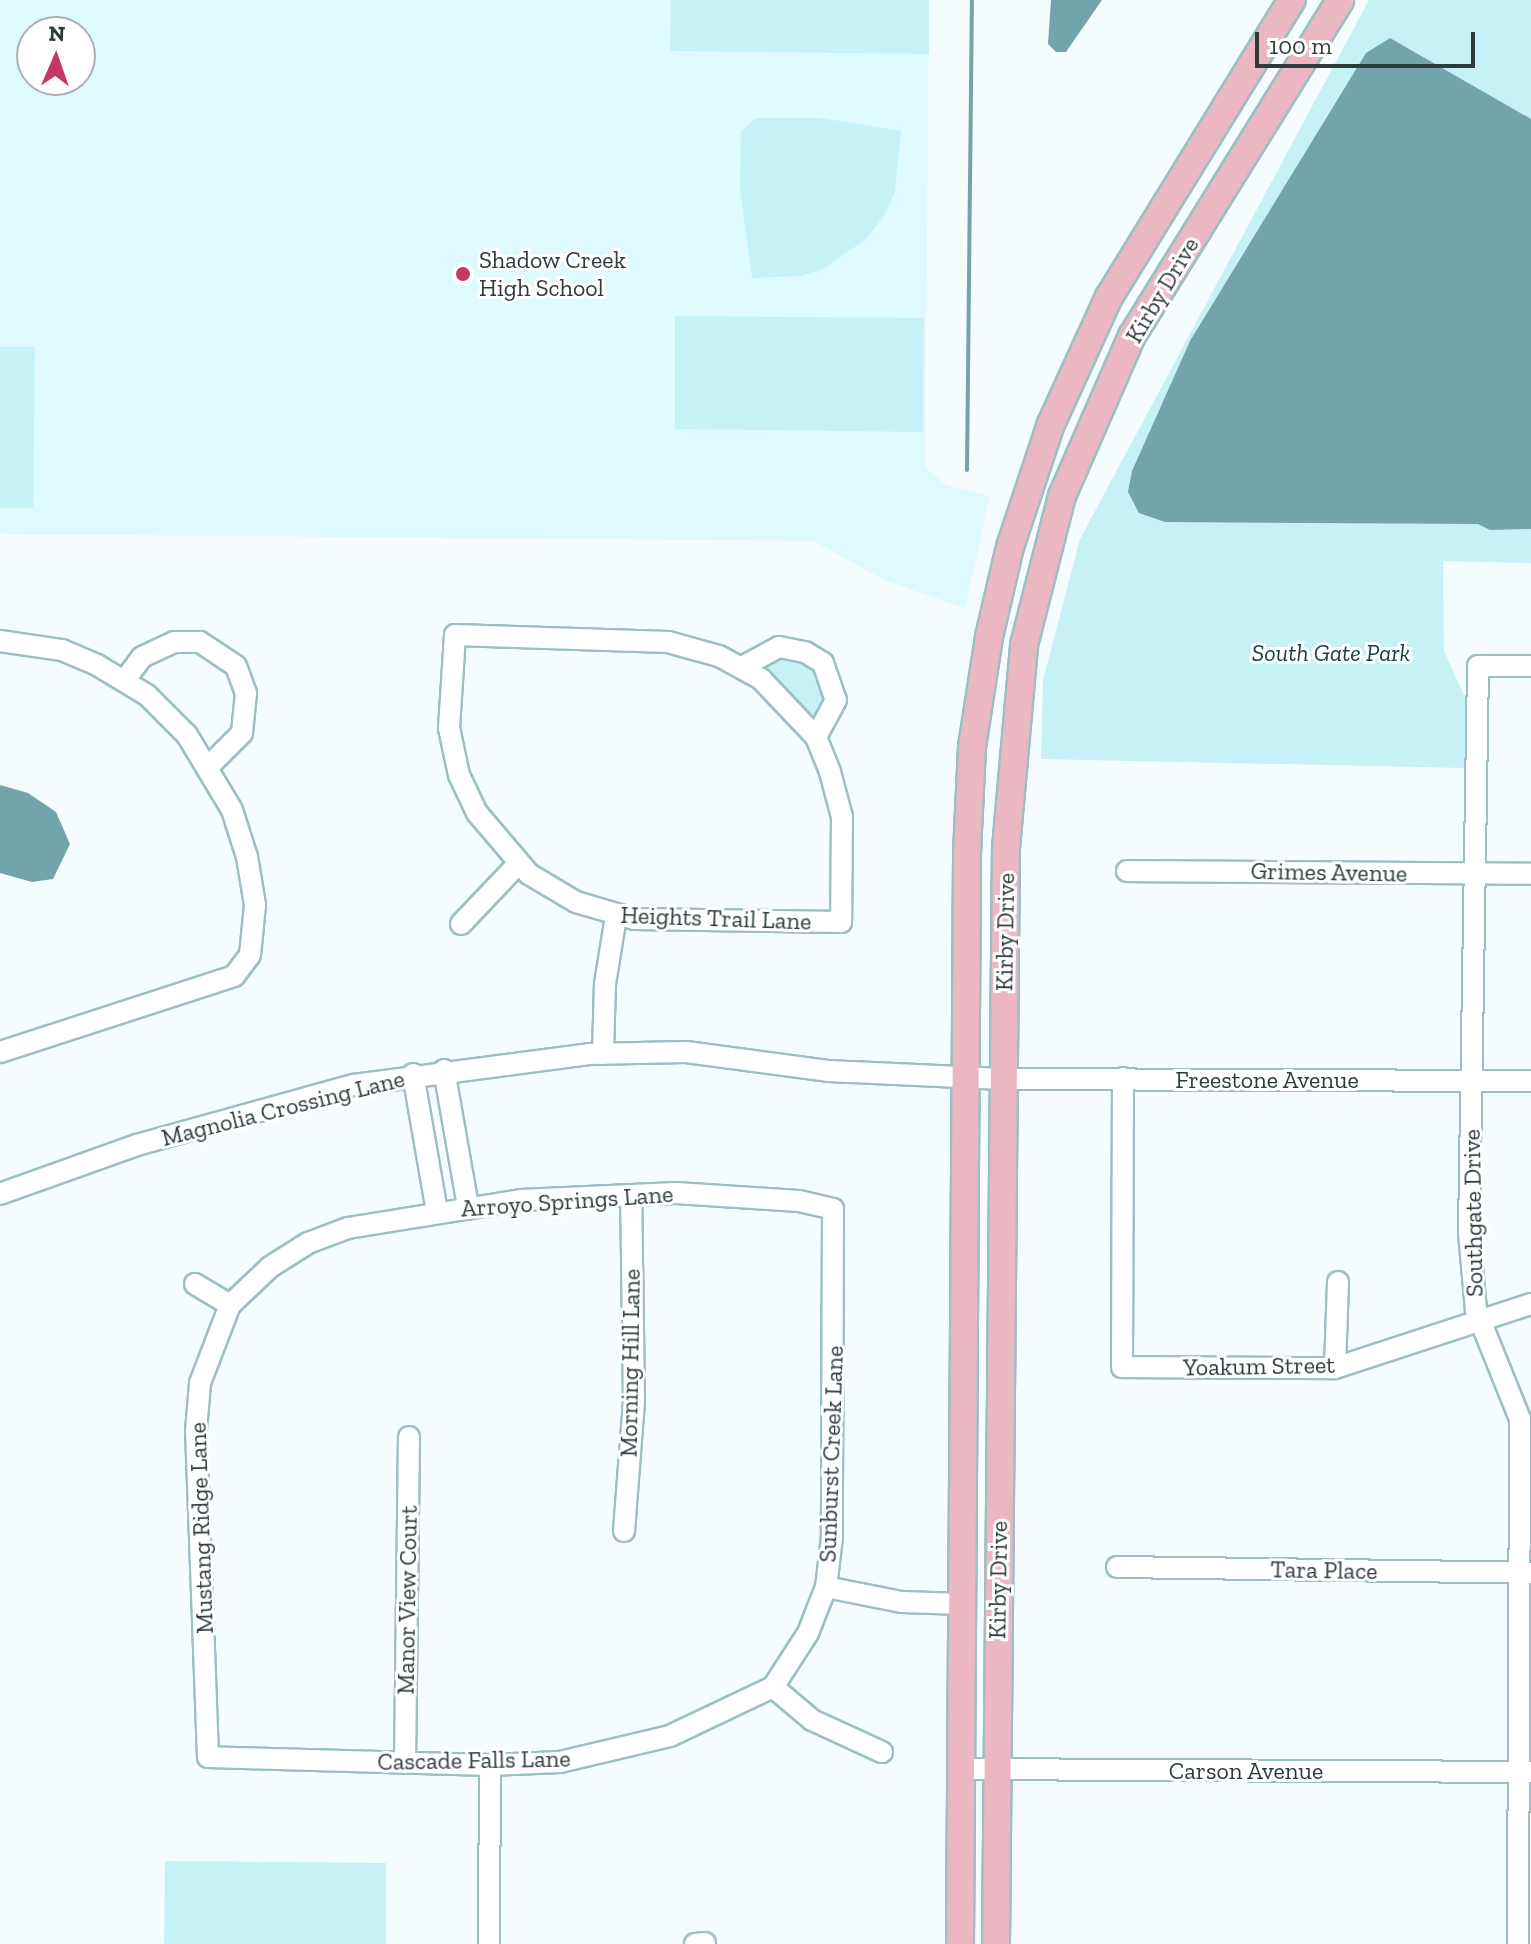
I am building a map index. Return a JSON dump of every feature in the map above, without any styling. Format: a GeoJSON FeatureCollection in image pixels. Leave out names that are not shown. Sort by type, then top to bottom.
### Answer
{"type":"FeatureCollection","features":[{"type":"Feature","properties":{"kind":"main road","name":"Kirby Drive"},"geometry":{"type":"LineString","coordinates":[[960,1944],[966,1076],[972,747],[1010,547],[1051,424],[1109,297],[1292,0]]}},
{"type":"Feature","properties":{"kind":"main road","name":"Kirby Drive"},"geometry":{"type":"LineString","coordinates":[[996,1944],[1006,848],[1024,645],[1062,496],[1132,336],[1340,0]]}},
{"type":"Feature","properties":{"kind":"main road"},"geometry":{"type":"LineString","coordinates":[[1010,547],[1046,558]]}},
{"type":"Feature","properties":{"kind":"street","name":"Heights Trail Lane"},"geometry":{"type":"LineString","coordinates":[[742,667],[668,642],[455,635],[448,708],[456,763],[477,813],[518,864],[558,894],[616,916],[841,922],[842,817],[816,737]]}},
{"type":"Feature","properties":{"kind":"street"},"geometry":{"type":"LineString","coordinates":[[0,641],[62,650],[124,681],[147,695],[187,735],[209,766],[232,810],[247,857],[255,905],[250,955],[234,976],[0,1052]]}},
{"type":"Feature","properties":{"kind":"street"},"geometry":{"type":"LineString","coordinates":[[124,681],[142,657],[174,642],[200,642],[236,666],[246,693],[242,733],[209,766]]}},
{"type":"Feature","properties":{"kind":"street"},"geometry":{"type":"LineString","coordinates":[[779,647],[805,652],[823,663],[833,680],[836,700],[816,737],[779,693],[742,667],[779,647]]}},
{"type":"Feature","properties":{"kind":"street","name":"Southgate Drive"},"geometry":{"type":"LineString","coordinates":[[1518,1944],[1526,1772],[1526,1573],[1520,1419],[1480,1320],[1469,1233],[1478,666],[1531,666]]}},
{"type":"Feature","properties":{"kind":"street"},"geometry":{"type":"LineString","coordinates":[[461,924],[518,864]]}},
{"type":"Feature","properties":{"kind":"street","name":"Grimes Avenue"},"geometry":{"type":"LineString","coordinates":[[1127,871],[1531,874]]}},
{"type":"Feature","properties":{"kind":"street"},"geometry":{"type":"LineString","coordinates":[[603,1054],[605,984],[616,916]]}},
{"type":"Feature","properties":{"kind":"street","name":"Magnolia Crossing Lane"},"geometry":{"type":"LineString","coordinates":[[0,1194],[251,1110],[444,1070],[603,1054],[686,1052],[828,1071],[1003,1079]]}},
{"type":"Feature","properties":{"kind":"street"},"geometry":{"type":"LineString","coordinates":[[444,1070],[468,1206]]}},
{"type":"Feature","properties":{"kind":"street"},"geometry":{"type":"LineString","coordinates":[[413,1074],[437,1211]]}},
{"type":"Feature","properties":{"kind":"street","name":"Yoakum Street"},"geometry":{"type":"LineString","coordinates":[[1123,1078],[1122,1367],[1335,1368],[1531,1304]]}},
{"type":"Feature","properties":{"kind":"street","name":"Freestone Avenue"},"geometry":{"type":"LineString","coordinates":[[1003,1079],[1531,1081]]}},
{"type":"Feature","properties":{"kind":"street","name":"Arroyo Springs Lane"},"geometry":{"type":"LineString","coordinates":[[230,1305],[270,1267],[308,1243],[348,1228],[468,1206],[631,1196],[726,1194],[833,1209]]}},
{"type":"Feature","properties":{"kind":"street","name":"Morning Hill Lane"},"geometry":{"type":"LineString","coordinates":[[624,1531],[634,1401],[631,1196]]}},
{"type":"Feature","properties":{"kind":"street","name":"Sunburst Creek Lane"},"geometry":{"type":"LineString","coordinates":[[773,1687],[808,1633],[826,1587],[832,1537],[833,1209]]}},
{"type":"Feature","properties":{"kind":"street"},"geometry":{"type":"LineString","coordinates":[[1335,1368],[1338,1282]]}},
{"type":"Feature","properties":{"kind":"street"},"geometry":{"type":"LineString","coordinates":[[195,1284],[230,1305]]}},
{"type":"Feature","properties":{"kind":"street","name":"Mustang Ridge Lane"},"geometry":{"type":"LineString","coordinates":[[208,1757],[196,1431],[200,1383],[230,1305]]}},
{"type":"Feature","properties":{"kind":"street","name":"Manor View Court"},"geometry":{"type":"LineString","coordinates":[[405,1763],[409,1437]]}},
{"type":"Feature","properties":{"kind":"street","name":"Tara Place"},"geometry":{"type":"LineString","coordinates":[[1117,1567],[1526,1573]]}},
{"type":"Feature","properties":{"kind":"street"},"geometry":{"type":"LineString","coordinates":[[826,1587],[902,1602],[963,1604]]}},
{"type":"Feature","properties":{"kind":"street"},"geometry":{"type":"LineString","coordinates":[[773,1687],[812,1720],[882,1752]]}},
{"type":"Feature","properties":{"kind":"street","name":"Cascade Falls Lane"},"geometry":{"type":"LineString","coordinates":[[208,1757],[490,1765],[560,1762],[620,1750],[726,1714],[773,1687]]}},
{"type":"Feature","properties":{"kind":"street"},"geometry":{"type":"LineString","coordinates":[[489,1944],[490,1765]]}},
{"type":"Feature","properties":{"kind":"street","name":"Carson Avenue"},"geometry":{"type":"LineString","coordinates":[[961,1769],[1526,1772]]}},
{"type":"Feature","properties":{"kind":"street"},"geometry":{"type":"LineString","coordinates":[[695,1944],[705,1943]]}},
{"type":"Feature","properties":{"kind":"shaded area","name":"Shadow Creek High School"},"geometry":{"type":"Polygon","coordinates":[[[0,0],[929,0],[925,467],[946,485],[990,496],[965,608],[886,581],[814,541],[0,534],[0,0]]]}},
{"type":"Feature","properties":{"kind":"shaded area"},"geometry":{"type":"Polygon","coordinates":[[[1051,0],[1102,0],[1066,52],[1056,52],[1048,44],[1051,0]]]}},
{"type":"Feature","properties":{"kind":"shaded area"},"geometry":{"type":"Polygon","coordinates":[[[1390,38],[1531,119],[1531,529],[1490,530],[1478,524],[1165,522],[1139,513],[1128,492],[1132,471],[1190,341],[1366,53],[1390,38]]]}},
{"type":"Feature","properties":{"kind":"shaded area"},"geometry":{"type":"Polygon","coordinates":[[[0,785],[28,793],[56,812],[70,844],[53,879],[32,882],[0,873],[0,785]]]}},
{"type":"Feature","properties":{"kind":"green space"},"geometry":{"type":"Polygon","coordinates":[[[671,0],[929,0],[929,54],[670,51],[671,0]]]}},
{"type":"Feature","properties":{"kind":"green space","name":"South Gate Park"},"geometry":{"type":"Polygon","coordinates":[[[1369,0],[1531,0],[1531,563],[1443,561],[1444,651],[1466,700],[1465,768],[1041,759],[1043,680],[1080,539],[1369,0]]]}},
{"type":"Feature","properties":{"kind":"green space"},"geometry":{"type":"Polygon","coordinates":[[[756,118],[821,118],[901,131],[895,192],[884,216],[866,239],[823,269],[801,276],[752,278],[740,190],[741,131],[756,118]]]}},
{"type":"Feature","properties":{"kind":"green space"},"geometry":{"type":"Polygon","coordinates":[[[675,316],[924,318],[923,432],[675,429],[675,316]]]}},
{"type":"Feature","properties":{"kind":"green space"},"geometry":{"type":"Polygon","coordinates":[[[0,347],[35,347],[33,508],[0,508],[0,347]]]}},
{"type":"Feature","properties":{"kind":"green space"},"geometry":{"type":"Polygon","coordinates":[[[776,657],[799,659],[823,679],[826,703],[818,715],[811,714],[768,672],[768,662],[776,657]]]}},
{"type":"Feature","properties":{"kind":"green space"},"geometry":{"type":"Polygon","coordinates":[[[165,1861],[386,1863],[386,1944],[164,1944],[165,1861]]]}},
{"type":"Feature","properties":{"kind":"waterway"},"geometry":{"type":"LineString","coordinates":[[967,470],[972,0]]}},
{"type":"Feature","properties":{"kind":"place","name":"Shadow Creek High School"},"geometry":{"type":"Point","coordinates":[463,274]}}]}
